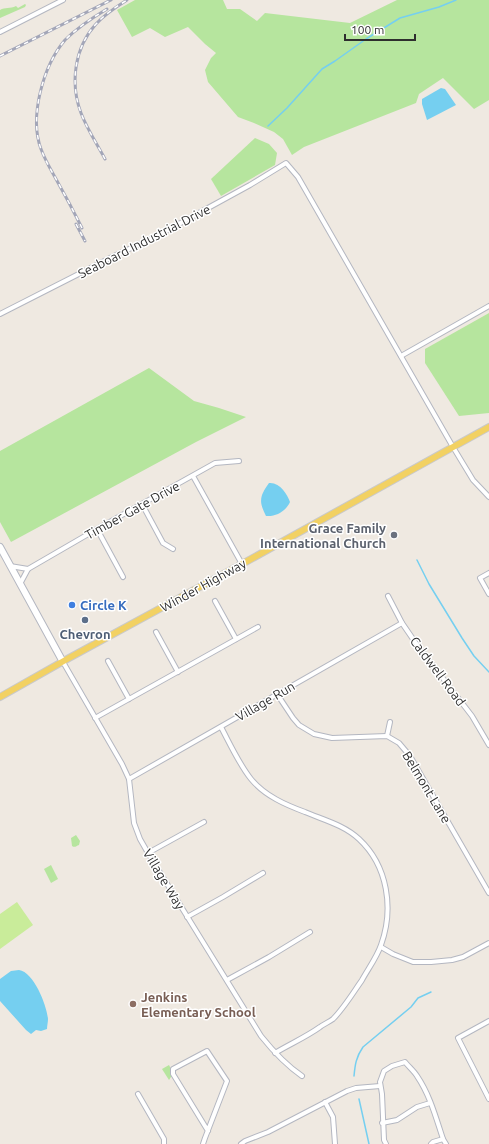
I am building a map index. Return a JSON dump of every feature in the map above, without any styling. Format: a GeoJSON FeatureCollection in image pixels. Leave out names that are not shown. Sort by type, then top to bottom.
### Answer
{"type":"FeatureCollection","features":[{"type":"Feature","properties":{"kind":"main road","name":"Winder Highway"},"geometry":{"type":"LineString","coordinates":[[0,697],[489,427]]}},
{"type":"Feature","properties":{"kind":"street"},"geometry":{"type":"LineString","coordinates":[[0,32],[63,0]]}},
{"type":"Feature","properties":{"kind":"street","name":"Seaboard Industrial Drive"},"geometry":{"type":"LineString","coordinates":[[0,314],[159,235],[250,185],[286,163],[298,177],[401,356]]}},
{"type":"Feature","properties":{"kind":"street"},"geometry":{"type":"LineString","coordinates":[[489,306],[401,356],[473,480],[489,497]]}},
{"type":"Feature","properties":{"kind":"street","name":"Timber Gate Drive"},"geometry":{"type":"LineString","coordinates":[[28,569],[215,463],[239,461]]}},
{"type":"Feature","properties":{"kind":"street"},"geometry":{"type":"LineString","coordinates":[[193,476],[242,564]]}},
{"type":"Feature","properties":{"kind":"street"},"geometry":{"type":"LineString","coordinates":[[142,504],[163,543],[173,549]]}},
{"type":"Feature","properties":{"kind":"street"},"geometry":{"type":"LineString","coordinates":[[97,530],[123,577]]}},
{"type":"Feature","properties":{"kind":"street"},"geometry":{"type":"LineString","coordinates":[[0,547],[63,662]]}},
{"type":"Feature","properties":{"kind":"street"},"geometry":{"type":"LineString","coordinates":[[10,566],[28,569],[20,584]]}},
{"type":"Feature","properties":{"kind":"street"},"geometry":{"type":"LineString","coordinates":[[489,573],[480,578],[489,594]]}},
{"type":"Feature","properties":{"kind":"street","name":"Caldwell Road"},"geometry":{"type":"LineString","coordinates":[[388,596],[402,623],[472,716],[489,745]]}},
{"type":"Feature","properties":{"kind":"street"},"geometry":{"type":"LineString","coordinates":[[215,602],[236,639]]}},
{"type":"Feature","properties":{"kind":"street","name":"Village Run"},"geometry":{"type":"LineString","coordinates":[[128,779],[402,623]]}},
{"type":"Feature","properties":{"kind":"street"},"geometry":{"type":"LineString","coordinates":[[95,718],[258,627]]}},
{"type":"Feature","properties":{"kind":"street"},"geometry":{"type":"LineString","coordinates":[[156,632],[178,672]]}},
{"type":"Feature","properties":{"kind":"street"},"geometry":{"type":"LineString","coordinates":[[108,661],[129,699]]}},
{"type":"Feature","properties":{"kind":"street","name":"Village Way"},"geometry":{"type":"LineString","coordinates":[[63,662],[122,764],[128,779],[134,823],[140,839],[148,853],[261,1036],[288,1066],[302,1076]]}},
{"type":"Feature","properties":{"kind":"street"},"geometry":{"type":"LineString","coordinates":[[278,694],[299,725],[314,734],[332,738],[387,736],[390,722]]}},
{"type":"Feature","properties":{"kind":"street"},"geometry":{"type":"LineString","coordinates":[[221,727],[244,769],[252,780],[280,802],[346,829],[360,840],[372,854],[385,882],[388,916],[381,947],[351,997],[332,1019],[306,1036],[275,1053]]}},
{"type":"Feature","properties":{"kind":"street","name":"Belmont Lane"},"geometry":{"type":"LineString","coordinates":[[387,736],[399,743],[410,756],[489,893]]}},
{"type":"Feature","properties":{"kind":"street"},"geometry":{"type":"LineString","coordinates":[[148,853],[204,822]]}},
{"type":"Feature","properties":{"kind":"street"},"geometry":{"type":"LineString","coordinates":[[187,917],[263,873]]}},
{"type":"Feature","properties":{"kind":"street"},"geometry":{"type":"LineString","coordinates":[[227,980],[310,932]]}},
{"type":"Feature","properties":{"kind":"street"},"geometry":{"type":"LineString","coordinates":[[381,947],[393,954],[413,962],[430,962],[452,960],[463,957],[489,944]]}},
{"type":"Feature","properties":{"kind":"street"},"geometry":{"type":"LineString","coordinates":[[489,1021],[458,1038],[489,1099]]}},
{"type":"Feature","properties":{"kind":"street"},"geometry":{"type":"LineString","coordinates":[[203,1144],[226,1080],[207,1051],[173,1069],[174,1074],[208,1130]]}},
{"type":"Feature","properties":{"kind":"street"},"geometry":{"type":"LineString","coordinates":[[386,1144],[384,1140],[382,1123],[380,1082],[384,1071],[392,1066],[405,1062],[423,1086],[446,1144]]}},
{"type":"Feature","properties":{"kind":"street"},"geometry":{"type":"LineString","coordinates":[[241,1144],[268,1132],[347,1091],[356,1088],[380,1086]]}},
{"type":"Feature","properties":{"kind":"street"},"geometry":{"type":"LineString","coordinates":[[138,1094],[164,1139],[164,1144],[171,1144]]}},
{"type":"Feature","properties":{"kind":"street"},"geometry":{"type":"LineString","coordinates":[[325,1102],[333,1118],[335,1144]]}},
{"type":"Feature","properties":{"kind":"street"},"geometry":{"type":"LineString","coordinates":[[382,1123],[397,1120],[416,1107],[430,1103]]}},
{"type":"Feature","properties":{"kind":"street"},"geometry":{"type":"LineString","coordinates":[[431,1144],[443,1139]]}},
{"type":"Feature","properties":{"kind":"green space"},"geometry":{"type":"Polygon","coordinates":[[[135,0],[223,0],[227,9],[240,9],[257,21],[265,13],[350,23],[397,0],[489,0],[489,100],[474,109],[443,78],[419,94],[416,103],[304,147],[292,155],[283,139],[274,132],[238,117],[208,82],[205,70],[211,58],[216,53],[188,27],[165,37],[150,28],[132,37],[117,10],[135,0]]]}},
{"type":"Feature","properties":{"kind":"green space"},"geometry":{"type":"Polygon","coordinates":[[[25,4],[25,7],[0,18],[0,10],[16,6],[18,8],[25,4]]]}},
{"type":"Feature","properties":{"kind":"green space"},"geometry":{"type":"Polygon","coordinates":[[[255,138],[269,144],[277,153],[275,165],[221,196],[211,179],[255,138]]]}},
{"type":"Feature","properties":{"kind":"green space"},"geometry":{"type":"Polygon","coordinates":[[[489,313],[489,413],[459,416],[425,363],[425,349],[489,313]]]}},
{"type":"Feature","properties":{"kind":"green space"},"geometry":{"type":"Polygon","coordinates":[[[149,368],[194,401],[246,417],[196,442],[11,542],[0,522],[0,451],[149,368]]]}},
{"type":"Feature","properties":{"kind":"green space"},"geometry":{"type":"Polygon","coordinates":[[[76,835],[80,841],[79,845],[74,847],[72,846],[71,838],[76,835]]]}},
{"type":"Feature","properties":{"kind":"green space"},"geometry":{"type":"Polygon","coordinates":[[[51,865],[58,879],[51,883],[44,869],[51,865]]]}},
{"type":"Feature","properties":{"kind":"green space"},"geometry":{"type":"Polygon","coordinates":[[[17,902],[33,925],[0,949],[0,914],[17,902]]]}},
{"type":"Feature","properties":{"kind":"green space"},"geometry":{"type":"Polygon","coordinates":[[[169,1065],[171,1069],[171,1077],[169,1080],[162,1069],[169,1065]]]}},
{"type":"Feature","properties":{"kind":"water"},"geometry":{"type":"Polygon","coordinates":[[[441,88],[445,89],[456,105],[427,120],[422,99],[441,88]]]}},
{"type":"Feature","properties":{"kind":"water"},"geometry":{"type":"Polygon","coordinates":[[[269,483],[280,486],[290,502],[280,513],[273,516],[266,516],[261,503],[263,492],[269,483]]]}},
{"type":"Feature","properties":{"kind":"water"},"geometry":{"type":"Polygon","coordinates":[[[19,970],[25,972],[30,977],[39,990],[47,1013],[47,1029],[41,1031],[36,1030],[31,1034],[0,1001],[0,979],[11,971],[19,970]]]}},
{"type":"Feature","properties":{"kind":"waterway"},"geometry":{"type":"LineString","coordinates":[[268,126],[287,108],[322,69],[366,39],[400,18],[439,7],[456,0]]}},
{"type":"Feature","properties":{"kind":"waterway"},"geometry":{"type":"LineString","coordinates":[[417,560],[429,584],[462,638],[474,656],[489,672]]}},
{"type":"Feature","properties":{"kind":"waterway"},"geometry":{"type":"LineString","coordinates":[[354,1076],[356,1061],[363,1047],[411,1007],[418,998],[431,992]]}},
{"type":"Feature","properties":{"kind":"waterway"},"geometry":{"type":"LineString","coordinates":[[359,1099],[369,1144]]}},
{"type":"Feature","properties":{"kind":"railway"},"geometry":{"type":"LineString","coordinates":[[0,56],[111,0]]}},
{"type":"Feature","properties":{"kind":"railway"},"geometry":{"type":"LineString","coordinates":[[105,159],[89,131],[81,113],[76,90],[76,67],[83,44],[96,24],[103,17],[127,0]]}},
{"type":"Feature","properties":{"kind":"railway"},"geometry":{"type":"LineString","coordinates":[[82,228],[41,149],[38,136],[38,107],[40,92],[45,77],[57,51],[65,40],[75,31],[107,9]]}},
{"type":"Feature","properties":{"kind":"railway"},"geometry":{"type":"LineString","coordinates":[[76,224],[85,241]]}},
{"type":"Feature","properties":{"kind":"place","name":"Grace Family International Church"},"geometry":{"type":"Point","coordinates":[394,535]}},
{"type":"Feature","properties":{"kind":"place","name":"Circle K"},"geometry":{"type":"Point","coordinates":[72,605]}},
{"type":"Feature","properties":{"kind":"place","name":"Chevron"},"geometry":{"type":"Point","coordinates":[85,620]}},
{"type":"Feature","properties":{"kind":"place","name":"Jenkins Elementary School"},"geometry":{"type":"Point","coordinates":[133,1004]}}]}
